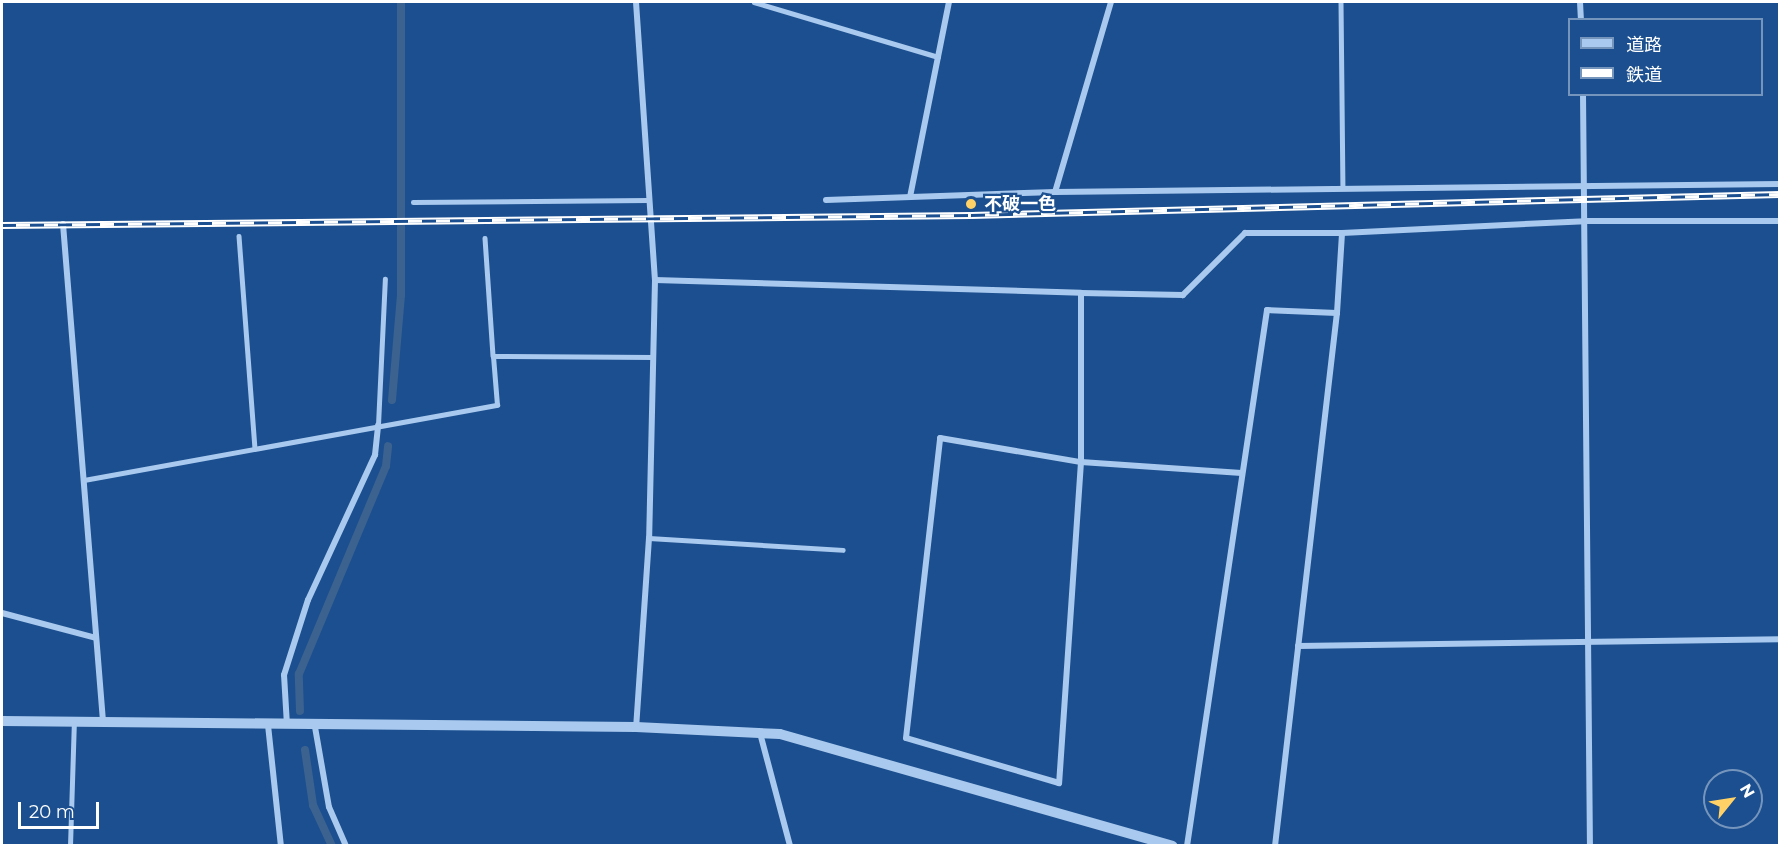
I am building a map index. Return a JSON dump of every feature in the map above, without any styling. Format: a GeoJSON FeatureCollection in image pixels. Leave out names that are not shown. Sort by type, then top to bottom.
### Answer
{"type":"FeatureCollection","features":[{"type":"Feature","properties":{"kind":"street"},"geometry":{"type":"LineString","coordinates":[[636,2],[655,280],[649,538],[636,727]]}},
{"type":"Feature","properties":{"kind":"street"},"geometry":{"type":"LineString","coordinates":[[910,197],[949,2]]}},
{"type":"Feature","properties":{"kind":"street"},"geometry":{"type":"LineString","coordinates":[[1054,192],[1112,2]]}},
{"type":"Feature","properties":{"kind":"street"},"geometry":{"type":"LineString","coordinates":[[1580,2],[1581,18]]}},
{"type":"Feature","properties":{"kind":"street"},"geometry":{"type":"LineString","coordinates":[[1583,96],[1590,846]]}},
{"type":"Feature","properties":{"kind":"street"},"geometry":{"type":"LineString","coordinates":[[826,200],[1343,185],[1585,182],[1779,184]]}},
{"type":"Feature","properties":{"kind":"street"},"geometry":{"type":"LineString","coordinates":[[655,280],[1184,295],[1245,233],[1342,233],[1585,221],[1779,221]]}},
{"type":"Feature","properties":{"kind":"street"},"geometry":{"type":"LineString","coordinates":[[63,224],[103,721]]}},
{"type":"Feature","properties":{"kind":"street"},"geometry":{"type":"LineString","coordinates":[[1275,846],[1337,313],[1342,233]]}},
{"type":"Feature","properties":{"kind":"street"},"geometry":{"type":"LineString","coordinates":[[1081,293],[1081,462],[1059,783],[906,738],[940,438],[1081,462],[1242,473]]}},
{"type":"Feature","properties":{"kind":"street"},"geometry":{"type":"LineString","coordinates":[[1187,846],[1267,310],[1337,313]]}},
{"type":"Feature","properties":{"kind":"street"},"geometry":{"type":"LineString","coordinates":[[287,725],[284,675],[308,600],[375,455],[378,425]]}},
{"type":"Feature","properties":{"kind":"street"},"geometry":{"type":"LineString","coordinates":[[2,613],[96,638]]}},
{"type":"Feature","properties":{"kind":"street"},"geometry":{"type":"LineString","coordinates":[[1298,646],[1779,639]]}},
{"type":"Feature","properties":{"kind":"street"},"geometry":{"type":"LineString","coordinates":[[2,721],[103,721],[315,727],[636,727],[760,733],[847,750],[1172,846]]}},
{"type":"Feature","properties":{"kind":"street"},"geometry":{"type":"LineString","coordinates":[[268,725],[281,846]]}},
{"type":"Feature","properties":{"kind":"street"},"geometry":{"type":"LineString","coordinates":[[315,727],[328,807],[346,846]]}},
{"type":"Feature","properties":{"kind":"street"},"geometry":{"type":"LineString","coordinates":[[760,733],[790,846]]}},
{"type":"Feature","properties":{"kind":"lane"},"geometry":{"type":"LineString","coordinates":[[754,2],[938,57]]}},
{"type":"Feature","properties":{"kind":"lane"},"geometry":{"type":"LineString","coordinates":[[1341,2],[1343,185]]}},
{"type":"Feature","properties":{"kind":"lane"},"geometry":{"type":"LineString","coordinates":[[413,202],[648,200]]}},
{"type":"Feature","properties":{"kind":"lane"},"geometry":{"type":"LineString","coordinates":[[239,236],[255,448]]}},
{"type":"Feature","properties":{"kind":"lane"},"geometry":{"type":"LineString","coordinates":[[84,480],[496,405],[486,238]]}},
{"type":"Feature","properties":{"kind":"lane"},"geometry":{"type":"LineString","coordinates":[[378,425],[385,279]]}},
{"type":"Feature","properties":{"kind":"lane"},"geometry":{"type":"LineString","coordinates":[[493,356],[653,357]]}},
{"type":"Feature","properties":{"kind":"lane"},"geometry":{"type":"LineString","coordinates":[[649,538],[843,550]]}},
{"type":"Feature","properties":{"kind":"lane"},"geometry":{"type":"LineString","coordinates":[[70,846],[74,722]]}},
{"type":"Feature","properties":{"kind":"waterway"},"geometry":{"type":"LineString","coordinates":[[392,400],[401,295],[401,2]]}},
{"type":"Feature","properties":{"kind":"waterway"},"geometry":{"type":"LineString","coordinates":[[300,711],[299,674],[386,466],[388,446]]}},
{"type":"Feature","properties":{"kind":"waterway"},"geometry":{"type":"LineString","coordinates":[[305,750],[313,805],[332,846]]}},
{"type":"Feature","properties":{"kind":"railway"},"geometry":{"type":"LineString","coordinates":[[2,225],[971,215],[1780,194]]}},
{"type":"Feature","properties":{"kind":"place","name":"不破一色"},"geometry":{"type":"Point","coordinates":[971,204]}}]}
